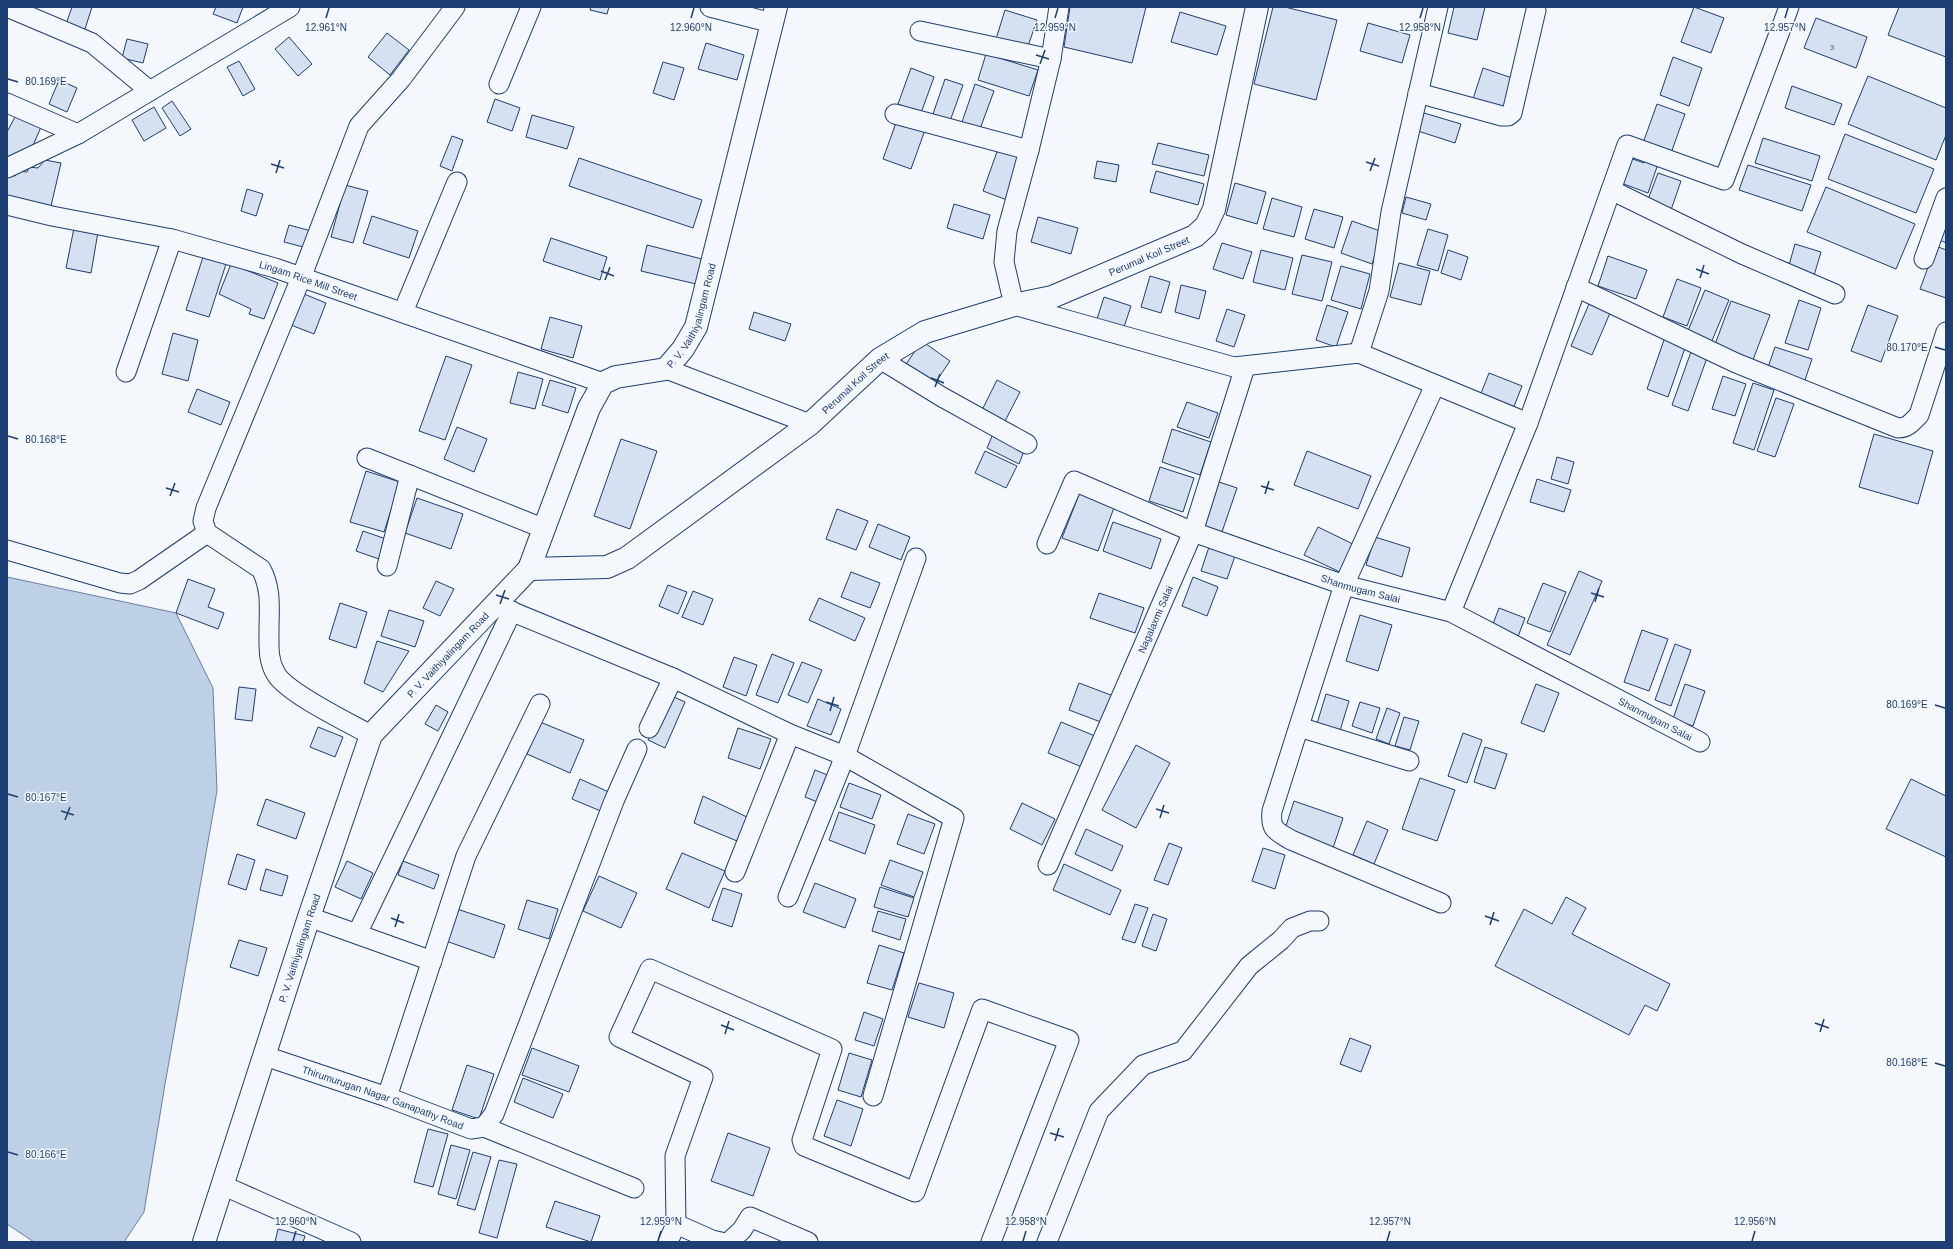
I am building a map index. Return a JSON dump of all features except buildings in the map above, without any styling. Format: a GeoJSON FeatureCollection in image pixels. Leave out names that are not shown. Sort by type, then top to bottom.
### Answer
{"type":"FeatureCollection","features":[{"type":"Feature","properties":{"kind":"street"},"geometry":{"type":"LineString","coordinates":[[7,7],[92,42],[150,91]]}},
{"type":"Feature","properties":{"kind":"street"},"geometry":{"type":"LineString","coordinates":[[7,168],[78,134],[290,7]]}},
{"type":"Feature","properties":{"kind":"street"},"geometry":{"type":"LineString","coordinates":[[371,735],[290,689],[276,675],[270,661],[270,602],[266,578],[261,569],[207,533],[203,521],[206,508],[301,278],[359,126],[401,79],[454,7]]}},
{"type":"Feature","properties":{"kind":"street"},"geometry":{"type":"LineString","coordinates":[[500,84],[531,7]]}},
{"type":"Feature","properties":{"kind":"street"},"geometry":{"type":"LineString","coordinates":[[710,7],[774,15]]}},
{"type":"Feature","properties":{"kind":"street"},"geometry":{"type":"LineString","coordinates":[[1059,7],[1051,59],[1029,150],[1007,231],[1004,262],[1014,305],[1234,367],[1245,367],[1359,353],[1528,423]]}},
{"type":"Feature","properties":{"kind":"street","name":"Perumal Koil Street"},"geometry":{"type":"LineString","coordinates":[[529,569],[607,567],[618,563],[810,424],[880,359],[925,332],[1014,305],[1052,296],[1195,236],[1206,226],[1214,209],[1256,7]]}},
{"type":"Feature","properties":{"kind":"street"},"geometry":{"type":"LineString","coordinates":[[1359,353],[1378,291],[1391,212],[1438,7]]}},
{"type":"Feature","properties":{"kind":"street"},"geometry":{"type":"LineString","coordinates":[[1451,612],[1528,423],[1627,145],[1724,180],[1789,7]]}},
{"type":"Feature","properties":{"kind":"street"},"geometry":{"type":"LineString","coordinates":[[1418,93],[1502,116],[1508,116],[1512,113],[1536,10]]}},
{"type":"Feature","properties":{"kind":"street","name":"P. V. Vaithiyalingam Road"},"geometry":{"type":"LineString","coordinates":[[204,1242],[309,916],[371,735],[504,608],[529,569],[589,408],[603,383],[616,377],[666,369],[683,349],[696,328],[774,15]]}},
{"type":"Feature","properties":{"kind":"street"},"geometry":{"type":"LineString","coordinates":[[920,31],[1051,59]]}},
{"type":"Feature","properties":{"kind":"street"},"geometry":{"type":"LineString","coordinates":[[7,103],[78,134]]}},
{"type":"Feature","properties":{"kind":"street"},"geometry":{"type":"LineString","coordinates":[[895,114],[1029,150]]}},
{"type":"Feature","properties":{"kind":"street"},"geometry":{"type":"LineString","coordinates":[[403,312],[457,182]]}},
{"type":"Feature","properties":{"kind":"street"},"geometry":{"type":"LineString","coordinates":[[1611,190],[1742,254],[1835,294]]}},
{"type":"Feature","properties":{"kind":"street"},"geometry":{"type":"LineString","coordinates":[[1924,259],[1946,198]]}},
{"type":"Feature","properties":{"kind":"street","name":"Lingam Rice Mill Street"},"geometry":{"type":"LineString","coordinates":[[7,205],[52,216],[172,239],[275,268],[603,383]]}},
{"type":"Feature","properties":{"kind":"street"},"geometry":{"type":"LineString","coordinates":[[126,372],[172,239]]}},
{"type":"Feature","properties":{"kind":"street"},"geometry":{"type":"LineString","coordinates":[[1576,287],[1736,363],[1898,428],[1904,428],[1910,425],[1919,415],[1946,332]]}},
{"type":"Feature","properties":{"kind":"street"},"geometry":{"type":"LineString","coordinates":[[880,359],[942,397],[1027,444]]}},
{"type":"Feature","properties":{"kind":"street","name":"Nagalaxmi Salai"},"geometry":{"type":"LineString","coordinates":[[1048,865],[1193,532],[1245,367]]}},
{"type":"Feature","properties":{"kind":"street"},"geometry":{"type":"LineString","coordinates":[[666,369],[810,424]]}},
{"type":"Feature","properties":{"kind":"street"},"geometry":{"type":"LineString","coordinates":[[1435,385],[1344,585],[1272,811],[1271,822],[1275,831],[1291,840],[1441,903]]}},
{"type":"Feature","properties":{"kind":"street"},"geometry":{"type":"LineString","coordinates":[[368,458],[545,529]]}},
{"type":"Feature","properties":{"kind":"street"},"geometry":{"type":"LineString","coordinates":[[387,566],[410,475]]}},
{"type":"Feature","properties":{"kind":"street","name":"Shanmugam Salai"},"geometry":{"type":"LineString","coordinates":[[1047,544],[1074,481],[1193,532],[1344,585],[1451,612],[1700,742]]}},
{"type":"Feature","properties":{"kind":"street"},"geometry":{"type":"LineString","coordinates":[[7,550],[120,583],[130,584],[139,580],[207,533]]}},
{"type":"Feature","properties":{"kind":"street"},"geometry":{"type":"LineString","coordinates":[[788,897],[845,756],[916,558]]}},
{"type":"Feature","properties":{"kind":"street"},"geometry":{"type":"LineString","coordinates":[[357,934],[504,608],[673,678],[790,734],[845,756],[954,818],[873,1096]]}},
{"type":"Feature","properties":{"kind":"street"},"geometry":{"type":"LineString","coordinates":[[649,728],[673,678]]}},
{"type":"Feature","properties":{"kind":"street"},"geometry":{"type":"LineString","coordinates":[[387,1097],[466,856],[540,704]]}},
{"type":"Feature","properties":{"kind":"street"},"geometry":{"type":"LineString","coordinates":[[1299,727],[1409,761]]}},
{"type":"Feature","properties":{"kind":"street"},"geometry":{"type":"LineString","coordinates":[[735,872],[790,734]]}},
{"type":"Feature","properties":{"kind":"street"},"geometry":{"type":"LineString","coordinates":[[484,1127],[494,1114],[614,801],[637,749]]}},
{"type":"Feature","properties":{"kind":"street"},"geometry":{"type":"LineString","coordinates":[[309,916],[432,961]]}},
{"type":"Feature","properties":{"kind":"street"},"geometry":{"type":"LineString","coordinates":[[1047,1242],[1099,1111],[1144,1065],[1183,1051],[1249,966],[1281,940],[1292,928],[1310,921],[1319,921]]}},
{"type":"Feature","properties":{"kind":"street"},"geometry":{"type":"LineString","coordinates":[[668,1242],[676,1224],[675,1156],[703,1077],[619,1037],[650,969],[832,1049],[802,1140],[804,1146],[914,1192],[982,1009],[1069,1040],[991,1242]]}},
{"type":"Feature","properties":{"kind":"street","name":"Thirumurugan Nagar Ganapathy Road"},"geometry":{"type":"LineString","coordinates":[[264,1056],[387,1097],[471,1129],[484,1127],[634,1188]]}},
{"type":"Feature","properties":{"kind":"street"},"geometry":{"type":"LineString","coordinates":[[222,1185],[352,1242]]}},
{"type":"Feature","properties":{"kind":"street"},"geometry":{"type":"LineString","coordinates":[[729,1242],[742,1230],[750,1216],[808,1242]]}},
{"type":"Feature","properties":{"kind":"street"},"geometry":{"type":"LineString","coordinates":[[676,1224],[712,1240],[721,1242]]}},
{"type":"Feature","properties":{"kind":"water"},"geometry":{"type":"Polygon","coordinates":[[[7,577],[176,613],[213,688],[217,791],[144,1212],[124,1242],[34,1242],[7,1224],[7,577]]]}}]}
